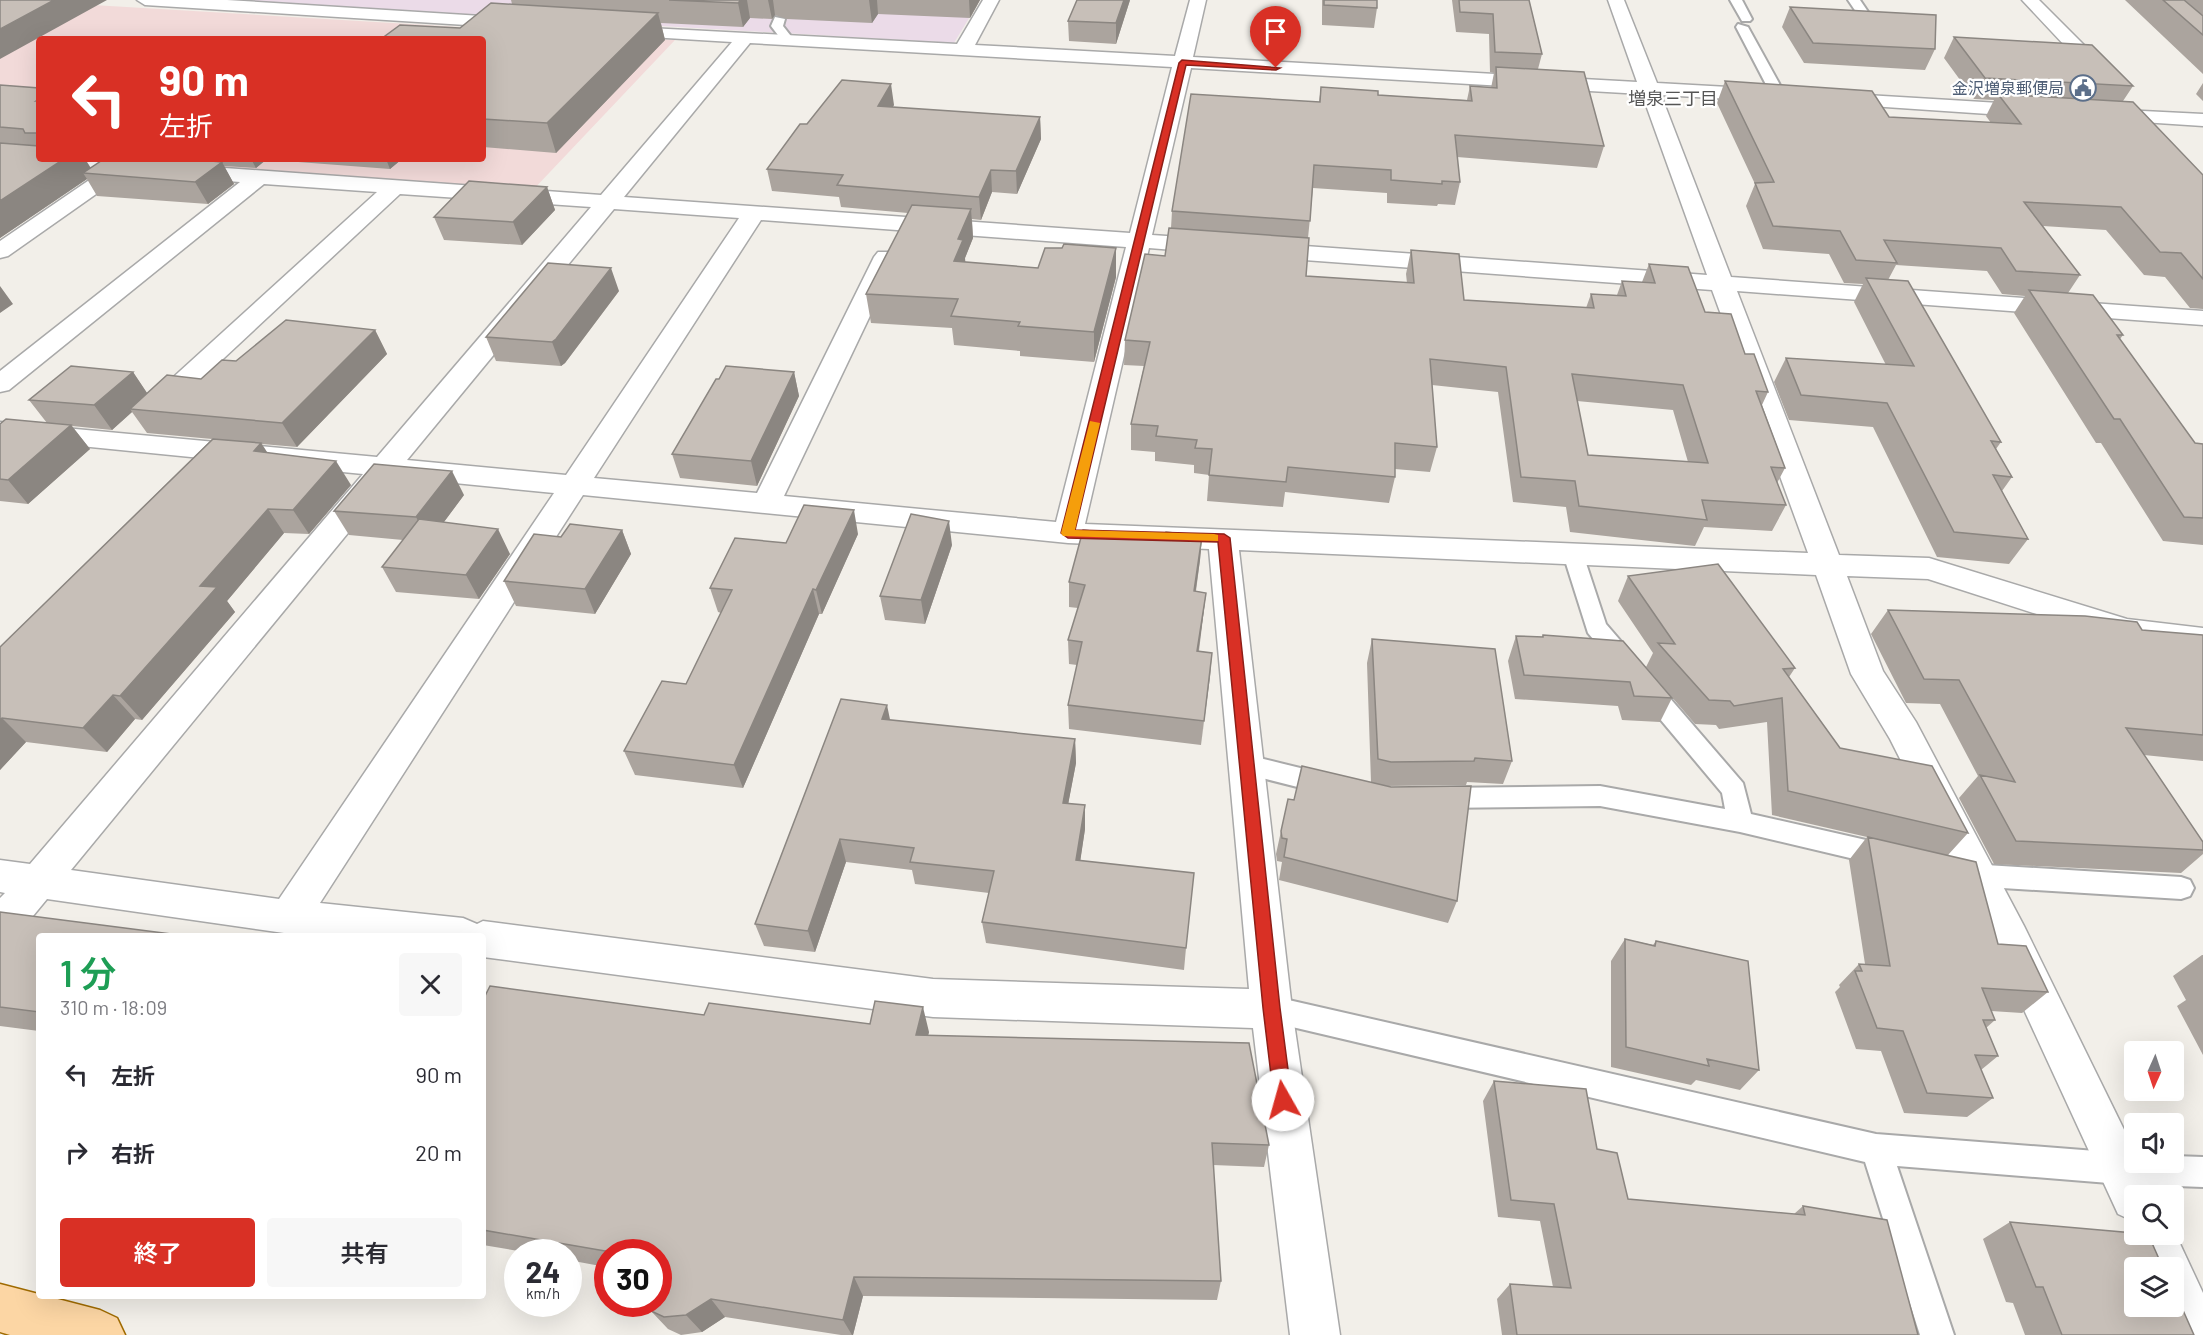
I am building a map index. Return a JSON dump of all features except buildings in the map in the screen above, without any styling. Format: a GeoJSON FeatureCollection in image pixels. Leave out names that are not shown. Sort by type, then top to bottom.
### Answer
{"type":"FeatureCollection","features":[{"type":"Feature","properties":{"kind":"main road"},"geometry":{"type":"LineString","coordinates":[[0,1308],[100,1335]]}},
{"type":"Feature","properties":{"kind":"street"},"geometry":{"type":"LineString","coordinates":[[145,0],[533,24]]}},
{"type":"Feature","properties":{"kind":"street"},"geometry":{"type":"LineString","coordinates":[[963,50],[992,0]]}},
{"type":"Feature","properties":{"kind":"street"},"geometry":{"type":"LineString","coordinates":[[1068,533],[1198,0]]}},
{"type":"Feature","properties":{"kind":"street"},"geometry":{"type":"LineString","coordinates":[[1616,0],[1868,674],[1904,732],[1962,873],[2128,1184]]}},
{"type":"Feature","properties":{"kind":"street"},"geometry":{"type":"LineString","coordinates":[[2030,0],[2166,140]]}},
{"type":"Feature","properties":{"kind":"street"},"geometry":{"type":"LineString","coordinates":[[604,29],[2050,112]]}},
{"type":"Feature","properties":{"kind":"street"},"geometry":{"type":"LineString","coordinates":[[0,927],[745,38]]}},
{"type":"Feature","properties":{"kind":"street"},"geometry":{"type":"LineString","coordinates":[[2085,114],[2203,120]]}},
{"type":"Feature","properties":{"kind":"street"},"geometry":{"type":"LineString","coordinates":[[0,158],[36,161]]}},
{"type":"Feature","properties":{"kind":"street"},"geometry":{"type":"LineString","coordinates":[[54,162],[2203,318]]}},
{"type":"Feature","properties":{"kind":"street"},"geometry":{"type":"LineString","coordinates":[[0,251],[121,167]]}},
{"type":"Feature","properties":{"kind":"street"},"geometry":{"type":"LineString","coordinates":[[0,384],[259,177]]}},
{"type":"Feature","properties":{"kind":"street"},"geometry":{"type":"LineString","coordinates":[[120,441],[395,187]]}},
{"type":"Feature","properties":{"kind":"street"},"geometry":{"type":"LineString","coordinates":[[289,917],[572,485],[754,213]]}},
{"type":"Feature","properties":{"kind":"street"},"geometry":{"type":"LineString","coordinates":[[766,504],[902,223]]}},
{"type":"Feature","properties":{"kind":"street"},"geometry":{"type":"LineString","coordinates":[[0,430],[1068,533],[1929,569],[2126,631],[2203,640]]}},
{"type":"Feature","properties":{"kind":"street"},"geometry":{"type":"LineString","coordinates":[[1224,538],[1271,1008],[1315,1335]]}},
{"type":"Feature","properties":{"kind":"street"},"geometry":{"type":"LineString","coordinates":[[0,876],[289,917],[436,933]]}},
{"type":"Feature","properties":{"kind":"street"},"geometry":{"type":"LineString","coordinates":[[486,939],[933,998],[1271,1008]]}},
{"type":"Feature","properties":{"kind":"street"},"geometry":{"type":"LineString","coordinates":[[2184,1305],[2198,1335]]}},
{"type":"Feature","properties":{"kind":"lane"},"geometry":{"type":"LineString","coordinates":[[1736,0],[1744,23],[1779,96]]}},
{"type":"Feature","properties":{"kind":"lane"},"geometry":{"type":"LineString","coordinates":[[1854,0],[1871,25]]}},
{"type":"Feature","properties":{"kind":"lane"},"geometry":{"type":"LineString","coordinates":[[779,19],[777,27],[788,40]]}},
{"type":"Feature","properties":{"kind":"lane"},"geometry":{"type":"LineString","coordinates":[[1573,554],[1596,627],[1734,790],[1740,822]]}},
{"type":"Feature","properties":{"kind":"lane"},"geometry":{"type":"LineString","coordinates":[[1246,765],[1350,790]]}},
{"type":"Feature","properties":{"kind":"lane"},"geometry":{"type":"LineString","coordinates":[[1419,798],[1600,796],[1740,822],[1911,862]]}},
{"type":"Feature","properties":{"kind":"lane"},"geometry":{"type":"LineString","coordinates":[[1962,873],[2181,888]]}},
{"type":"Feature","properties":{"kind":"lane"},"geometry":{"type":"LineString","coordinates":[[1271,1008],[1876,1149],[2128,1184],[2203,1172]]}},
{"type":"Feature","properties":{"kind":"lane"},"geometry":{"type":"LineString","coordinates":[[1876,1149],[1937,1335]]}},
{"type":"Feature","properties":{"kind":"shaded area"},"geometry":{"type":"Polygon","coordinates":[[[216,0],[980,0],[954,43],[216,0]]]}},
{"type":"Feature","properties":{"kind":"shaded area"},"geometry":{"type":"Polygon","coordinates":[[[26,1],[675,40],[532,191],[133,162],[486,162],[486,36],[36,36],[36,155],[0,152],[0,11],[26,1]]]}},
{"type":"Feature","properties":{"kind":"slow traffic"},"geometry":{"type":"LineString","coordinates":[[1094,423],[1068,533],[1214,538]]}},
{"type":"Feature","properties":{"kind":"place","name":"金沢増泉郵便局"},"geometry":{"type":"Point","coordinates":[2083,88]}},
{"type":"Feature","properties":{"kind":"district","name":"増泉三丁目"},"geometry":{"type":"Point","coordinates":[1673,99]}},
{"type":"Feature","properties":{"kind":"route"},"geometry":{"type":"LineString","coordinates":[[1276,68],[1182,63],[1068,533],[1224,538],[1271,1008],[1283,1100]]}}]}
